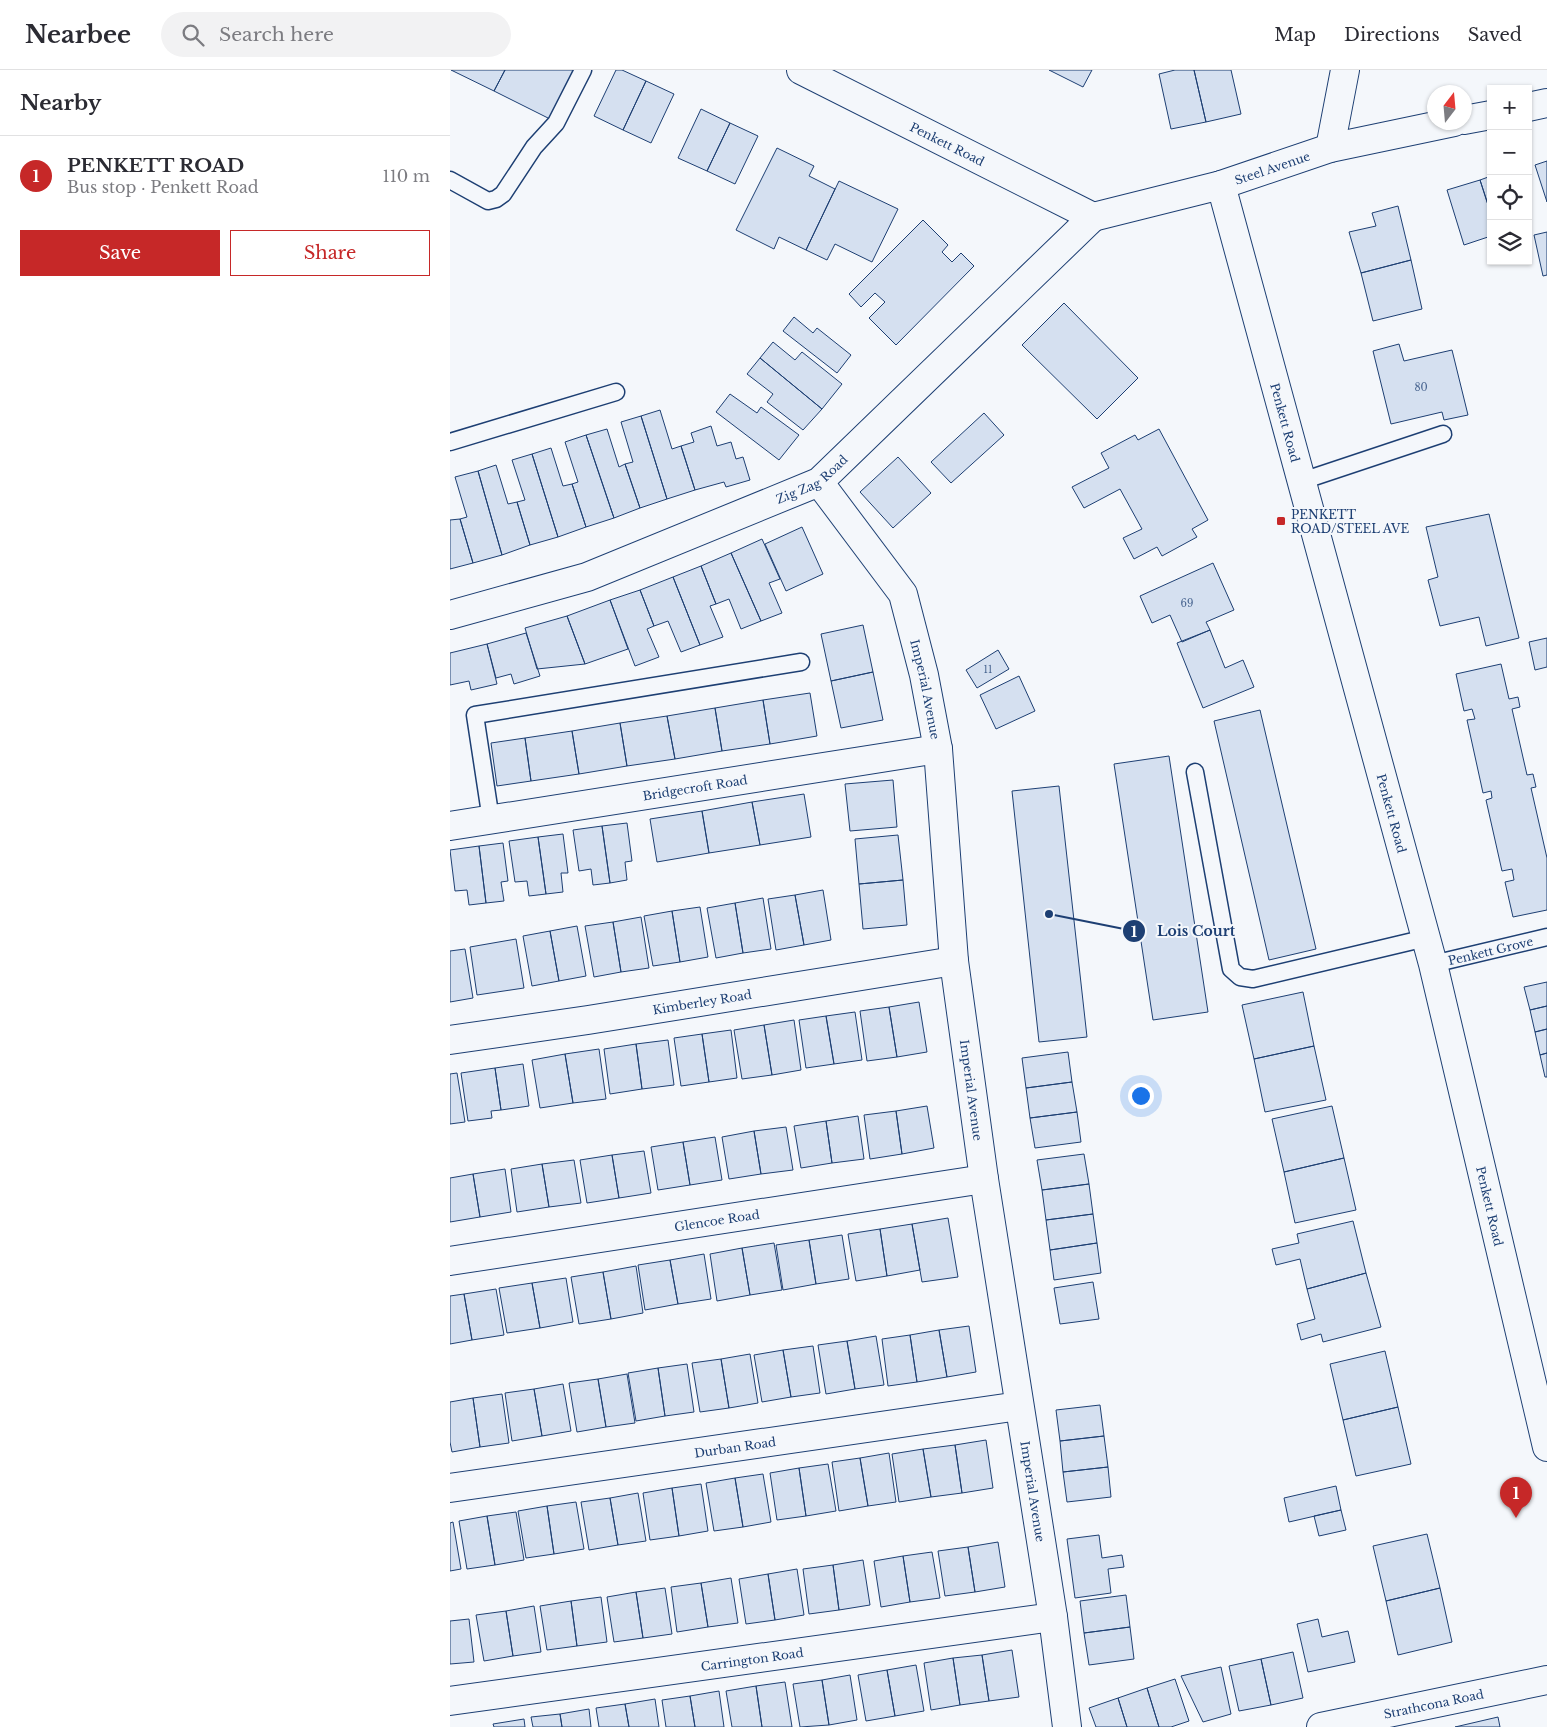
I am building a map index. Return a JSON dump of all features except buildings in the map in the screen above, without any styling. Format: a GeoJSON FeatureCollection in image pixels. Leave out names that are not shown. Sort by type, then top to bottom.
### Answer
{"type":"FeatureCollection","features":[{"type":"Feature","properties":{"kind":"street","name":"Penkett Road"},"geometry":{"type":"LineString","coordinates":[[802,70],[1093,216]]}},
{"type":"Feature","properties":{"kind":"street"},"geometry":{"type":"LineString","coordinates":[[1330,148],[1345,70]]}},
{"type":"Feature","properties":{"kind":"street"},"geometry":{"type":"LineString","coordinates":[[1532,106],[1547,103]]}},
{"type":"Feature","properties":{"kind":"street"},"geometry":{"type":"LineString","coordinates":[[1472,119],[1487,116]]}},
{"type":"Feature","properties":{"kind":"street","name":"Steel Avenue"},"geometry":{"type":"LineString","coordinates":[[1093,216],[1221,185],[1330,148],[1427,128]]}},
{"type":"Feature","properties":{"kind":"street","name":"Penkett Road"},"geometry":{"type":"LineString","coordinates":[[1221,185],[1430,951],[1547,1447]]}},
{"type":"Feature","properties":{"kind":"street","name":"Zig Zag Road"},"geometry":{"type":"LineString","coordinates":[[450,615],[587,577],[820,482],[1093,216]]}},
{"type":"Feature","properties":{"kind":"street","name":"Imperial Avenue"},"geometry":{"type":"LineString","coordinates":[[820,482],[903,594],[924,675],[938,749],[954,961],[984,1179],[1053,1617],[1067,1727]]}},
{"type":"Feature","properties":{"kind":"street","name":"Bridgecroft Road"},"geometry":{"type":"LineString","coordinates":[[450,826],[938,749]]}},
{"type":"Feature","properties":{"kind":"street","name":"Kimberley Road"},"geometry":{"type":"LineString","coordinates":[[450,1040],[588,1020],[954,961]]}},
{"type":"Feature","properties":{"kind":"street","name":"Glencoe Road"},"geometry":{"type":"LineString","coordinates":[[450,1261],[984,1179]]}},
{"type":"Feature","properties":{"kind":"street","name":"Durban Road"},"geometry":{"type":"LineString","coordinates":[[450,1488],[1019,1406]]}},
{"type":"Feature","properties":{"kind":"street","name":"Carrington Road"},"geometry":{"type":"LineString","coordinates":[[450,1701],[1053,1617]]}},
{"type":"Feature","properties":{"kind":"street","name":"Strathcona Road"},"geometry":{"type":"LineString","coordinates":[[1321,1727],[1547,1680]]}},
{"type":"Feature","properties":{"kind":"lane"},"geometry":{"type":"LineString","coordinates":[[450,180],[488,201],[496,199],[503,194],[534,146],[556,123],[583,70]]}},
{"type":"Feature","properties":{"kind":"lane"},"geometry":{"type":"LineString","coordinates":[[450,442],[616,392]]}},
{"type":"Feature","properties":{"kind":"lane"},"geometry":{"type":"LineString","coordinates":[[1302,481],[1443,434]]}},
{"type":"Feature","properties":{"kind":"lane"},"geometry":{"type":"LineString","coordinates":[[490,820],[474,715],[801,662]]}},
{"type":"Feature","properties":{"kind":"lane","name":"Penkett Grove"},"geometry":{"type":"LineString","coordinates":[[1195,772],[1231,969],[1240,977],[1253,979],[1430,951],[1547,937]]}},
{"type":"Feature","properties":{"kind":"place","name":"PENKETT ROAD/STEEL AVE"},"geometry":{"type":"Point","coordinates":[1281,521]}},
{"type":"Feature","properties":{"kind":"place","name":"Lois Court"},"geometry":{"type":"Point","coordinates":[1049,914]}},
{"type":"Feature","properties":{"kind":"place","name":"PENKETT ROAD"},"geometry":{"type":"Point","coordinates":[1516,1518]}}]}
